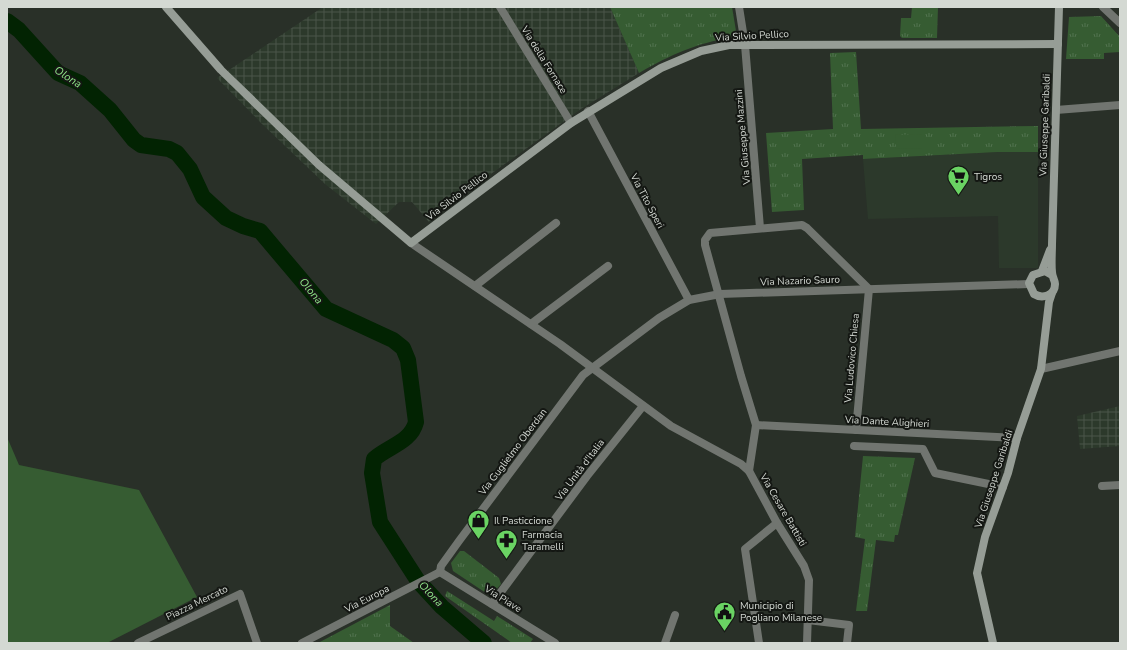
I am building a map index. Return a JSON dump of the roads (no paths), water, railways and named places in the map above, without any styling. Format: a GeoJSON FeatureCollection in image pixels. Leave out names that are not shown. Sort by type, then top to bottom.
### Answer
{"type":"FeatureCollection","features":[{"type":"Feature","properties":{"kind":"street"},"geometry":{"type":"LineString","coordinates":[[166,7],[221,70],[319,165],[411,243],[594,368],[671,426],[741,464],[749,471]]}},
{"type":"Feature","properties":{"kind":"street","name":"Via della Fornace"},"geometry":{"type":"LineString","coordinates":[[500,7],[571,123]]}},
{"type":"Feature","properties":{"kind":"street","name":"Via Giuseppe Mazzini"},"geometry":{"type":"LineString","coordinates":[[739,7],[745,45],[760,228]]}},
{"type":"Feature","properties":{"kind":"street","name":"Via Giuseppe Garibaldi"},"geometry":{"type":"LineString","coordinates":[[993,643],[977,572],[985,538],[1008,473],[1017,438],[1041,369],[1049,302],[1055,283],[1052,275],[1052,244],[1059,7]]}},
{"type":"Feature","properties":{"kind":"street"},"geometry":{"type":"LineString","coordinates":[[1103,7],[1120,23]]}},
{"type":"Feature","properties":{"kind":"street","name":"Via Silvio Pellico"},"geometry":{"type":"LineString","coordinates":[[411,243],[588,111],[661,68],[687,55],[714,48],[745,45],[1058,44]]}},
{"type":"Feature","properties":{"kind":"street"},"geometry":{"type":"LineString","coordinates":[[1056,110],[1120,104]]}},
{"type":"Feature","properties":{"kind":"street","name":"Via Tito Speri"},"geometry":{"type":"LineString","coordinates":[[588,111],[689,300]]}},
{"type":"Feature","properties":{"kind":"street"},"geometry":{"type":"LineString","coordinates":[[475,286],[556,223]]}},
{"type":"Feature","properties":{"kind":"street"},"geometry":{"type":"LineString","coordinates":[[720,294],[705,245],[706,236],[714,231],[799,224],[805,226],[869,289]]}},
{"type":"Feature","properties":{"kind":"street","name":"Via Giuseppe Garibaldi"},"geometry":{"type":"LineString","coordinates":[[1042,271],[1052,244]]}},
{"type":"Feature","properties":{"kind":"street"},"geometry":{"type":"LineString","coordinates":[[531,324],[608,266]]}},
{"type":"Feature","properties":{"kind":"street"},"geometry":{"type":"LineString","coordinates":[[1052,275],[1042,271],[1033,275],[1027,284],[1036,295],[1046,296],[1052,293]]}},
{"type":"Feature","properties":{"kind":"street","name":"Via Nazario Sauro"},"geometry":{"type":"LineString","coordinates":[[594,368],[659,318],[689,300],[720,294],[1027,284]]}},
{"type":"Feature","properties":{"kind":"street","name":"Via Ludovico Chiesa"},"geometry":{"type":"LineString","coordinates":[[856,430],[869,289]]}},
{"type":"Feature","properties":{"kind":"street","name":"Via Cesare Battisti"},"geometry":{"type":"LineString","coordinates":[[720,294],[741,376],[756,425],[749,471],[804,566],[809,580],[807,643]]}},
{"type":"Feature","properties":{"kind":"street","name":"Via Giuseppe Garibaldi"},"geometry":{"type":"LineString","coordinates":[[1036,295],[1043,303],[1047,322]]}},
{"type":"Feature","properties":{"kind":"street"},"geometry":{"type":"LineString","coordinates":[[1041,369],[1120,351]]}},
{"type":"Feature","properties":{"kind":"street","name":"Via Guglielmo Oberdan"},"geometry":{"type":"LineString","coordinates":[[440,572],[441,566],[583,375],[594,368]]}},
{"type":"Feature","properties":{"kind":"street","name":"Via Unità d'Italia"},"geometry":{"type":"LineString","coordinates":[[492,604],[643,406]]}},
{"type":"Feature","properties":{"kind":"street","name":"Via Dante Alighieri"},"geometry":{"type":"LineString","coordinates":[[756,425],[1017,438]]}},
{"type":"Feature","properties":{"kind":"street"},"geometry":{"type":"LineString","coordinates":[[854,446],[923,448],[936,473],[1003,487]]}},
{"type":"Feature","properties":{"kind":"street"},"geometry":{"type":"LineString","coordinates":[[1102,486],[1120,485]]}},
{"type":"Feature","properties":{"kind":"street"},"geometry":{"type":"LineString","coordinates":[[759,643],[745,549],[778,523]]}},
{"type":"Feature","properties":{"kind":"street","name":"Via Europa"},"geometry":{"type":"LineString","coordinates":[[302,643],[440,572]]}},
{"type":"Feature","properties":{"kind":"street","name":"Via Piave"},"geometry":{"type":"LineString","coordinates":[[440,572],[555,643]]}},
{"type":"Feature","properties":{"kind":"street","name":"Piazza Mercato"},"geometry":{"type":"LineString","coordinates":[[138,643],[240,594],[257,643]]}},
{"type":"Feature","properties":{"kind":"street"},"geometry":{"type":"LineString","coordinates":[[665,643],[674,615]]}},
{"type":"Feature","properties":{"kind":"street"},"geometry":{"type":"LineString","coordinates":[[808,620],[849,625],[847,643]]}},
{"type":"Feature","properties":{"kind":"waterway","name":"Olona"},"geometry":{"type":"LineString","coordinates":[[7,21],[19,30],[58,73],[80,83],[110,110],[134,140],[141,145],[169,149],[177,153],[190,169],[203,197],[226,218],[243,226],[260,231],[326,309],[393,340],[403,348],[408,360],[416,422],[413,429],[404,439],[374,459],[372,473],[380,522],[418,581],[442,607],[484,643]]}},
{"type":"Feature","properties":{"kind":"place","name":"Tigros"},"geometry":{"type":"Point","coordinates":[958,196]}},
{"type":"Feature","properties":{"kind":"place","name":"Il Pasticcione"},"geometry":{"type":"Point","coordinates":[479,540]}},
{"type":"Feature","properties":{"kind":"place","name":"Farmacia Taramelli"},"geometry":{"type":"Point","coordinates":[506,560]}},
{"type":"Feature","properties":{"kind":"place","name":"Municipio di Pogliano Milanese"},"geometry":{"type":"Point","coordinates":[724,632]}}]}
